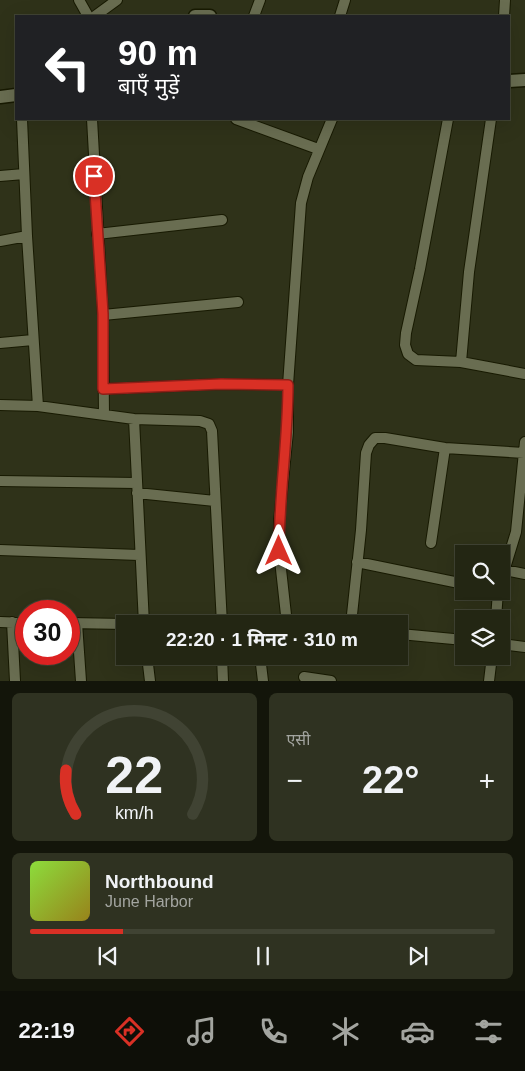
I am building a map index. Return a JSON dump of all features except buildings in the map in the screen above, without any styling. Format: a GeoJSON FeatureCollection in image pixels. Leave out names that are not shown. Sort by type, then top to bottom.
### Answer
{"type":"FeatureCollection","features":[{"type":"Feature","properties":{"kind":"street"},"geometry":{"type":"LineString","coordinates":[[79,0],[87,15]]}},
{"type":"Feature","properties":{"kind":"street"},"geometry":{"type":"LineString","coordinates":[[96,15],[117,0]]}},
{"type":"Feature","properties":{"kind":"street"},"geometry":{"type":"LineString","coordinates":[[254,15],[260,0]]}},
{"type":"Feature","properties":{"kind":"street"},"geometry":{"type":"LineString","coordinates":[[340,15],[345,0]]}},
{"type":"Feature","properties":{"kind":"street"},"geometry":{"type":"LineString","coordinates":[[504,15],[506,0]]}},
{"type":"Feature","properties":{"kind":"street"},"geometry":{"type":"LineString","coordinates":[[510,81],[525,80]]}},
{"type":"Feature","properties":{"kind":"street"},"geometry":{"type":"LineString","coordinates":[[0,97],[15,95]]}},
{"type":"Feature","properties":{"kind":"street"},"geometry":{"type":"LineString","coordinates":[[22,120],[27,236],[38,406]]}},
{"type":"Feature","properties":{"kind":"street"},"geometry":{"type":"LineString","coordinates":[[92,120],[103,314],[104,414]]}},
{"type":"Feature","properties":{"kind":"street"},"geometry":{"type":"LineString","coordinates":[[239,120],[318,149]]}},
{"type":"Feature","properties":{"kind":"street"},"geometry":{"type":"LineString","coordinates":[[286,615],[279,536],[288,432],[288,385],[301,203],[318,149],[332,120]]}},
{"type":"Feature","properties":{"kind":"street"},"geometry":{"type":"LineString","coordinates":[[448,120],[405,345],[408,354],[416,360],[461,362],[525,374]]}},
{"type":"Feature","properties":{"kind":"street"},"geometry":{"type":"LineString","coordinates":[[461,362],[469,272],[491,120]]}},
{"type":"Feature","properties":{"kind":"street"},"geometry":{"type":"LineString","coordinates":[[0,176],[24,174]]}},
{"type":"Feature","properties":{"kind":"street"},"geometry":{"type":"LineString","coordinates":[[97,234],[222,220]]}},
{"type":"Feature","properties":{"kind":"street"},"geometry":{"type":"LineString","coordinates":[[0,240],[27,236]]}},
{"type":"Feature","properties":{"kind":"street"},"geometry":{"type":"LineString","coordinates":[[103,314],[238,302]]}},
{"type":"Feature","properties":{"kind":"street"},"geometry":{"type":"LineString","coordinates":[[0,344],[33,340]]}},
{"type":"Feature","properties":{"kind":"street"},"geometry":{"type":"LineString","coordinates":[[103,389],[221,384],[288,385]]}},
{"type":"Feature","properties":{"kind":"street"},"geometry":{"type":"LineString","coordinates":[[0,405],[38,406],[104,414],[134,420],[200,421],[208,424],[212,431],[221,615]]}},
{"type":"Feature","properties":{"kind":"street"},"geometry":{"type":"LineString","coordinates":[[134,420],[143,615]]}},
{"type":"Feature","properties":{"kind":"street"},"geometry":{"type":"LineString","coordinates":[[352,615],[366,453],[369,445],[375,438],[445,448],[524,453]]}},
{"type":"Feature","properties":{"kind":"street"},"geometry":{"type":"LineString","coordinates":[[510,553],[516,532],[525,442]]}},
{"type":"Feature","properties":{"kind":"street"},"geometry":{"type":"LineString","coordinates":[[431,543],[445,448]]}},
{"type":"Feature","properties":{"kind":"street"},"geometry":{"type":"LineString","coordinates":[[0,481],[137,488],[215,500]]}},
{"type":"Feature","properties":{"kind":"street"},"geometry":{"type":"LineString","coordinates":[[0,550],[139,555]]}},
{"type":"Feature","properties":{"kind":"street"},"geometry":{"type":"LineString","coordinates":[[357,562],[455,582]]}},
{"type":"Feature","properties":{"kind":"street"},"geometry":{"type":"LineString","coordinates":[[510,571],[525,574]]}},
{"type":"Feature","properties":{"kind":"street"},"geometry":{"type":"LineString","coordinates":[[0,622],[15,622]]}},
{"type":"Feature","properties":{"kind":"street"},"geometry":{"type":"LineString","coordinates":[[12,622],[15,681]]}},
{"type":"Feature","properties":{"kind":"street"},"geometry":{"type":"LineString","coordinates":[[80,623],[116,624]]}},
{"type":"Feature","properties":{"kind":"street"},"geometry":{"type":"LineString","coordinates":[[408,635],[455,639]]}},
{"type":"Feature","properties":{"kind":"street"},"geometry":{"type":"LineString","coordinates":[[510,645],[525,647]]}},
{"type":"Feature","properties":{"kind":"street"},"geometry":{"type":"LineString","coordinates":[[79,665],[81,681]]}},
{"type":"Feature","properties":{"kind":"street"},"geometry":{"type":"LineString","coordinates":[[148,665],[150,681]]}},
{"type":"Feature","properties":{"kind":"street"},"geometry":{"type":"LineString","coordinates":[[222,665],[223,681]]}},
{"type":"Feature","properties":{"kind":"street"},"geometry":{"type":"LineString","coordinates":[[261,665],[263,681]]}},
{"type":"Feature","properties":{"kind":"street"},"geometry":{"type":"LineString","coordinates":[[489,681],[491,665]]}},
{"type":"Feature","properties":{"kind":"street"},"geometry":{"type":"LineString","coordinates":[[304,677],[332,681]]}},
{"type":"Feature","properties":{"kind":"route"},"geometry":{"type":"LineString","coordinates":[[94,176],[103,314],[103,389],[221,384],[288,385],[288,432],[279,521],[279,551]]}}]}
